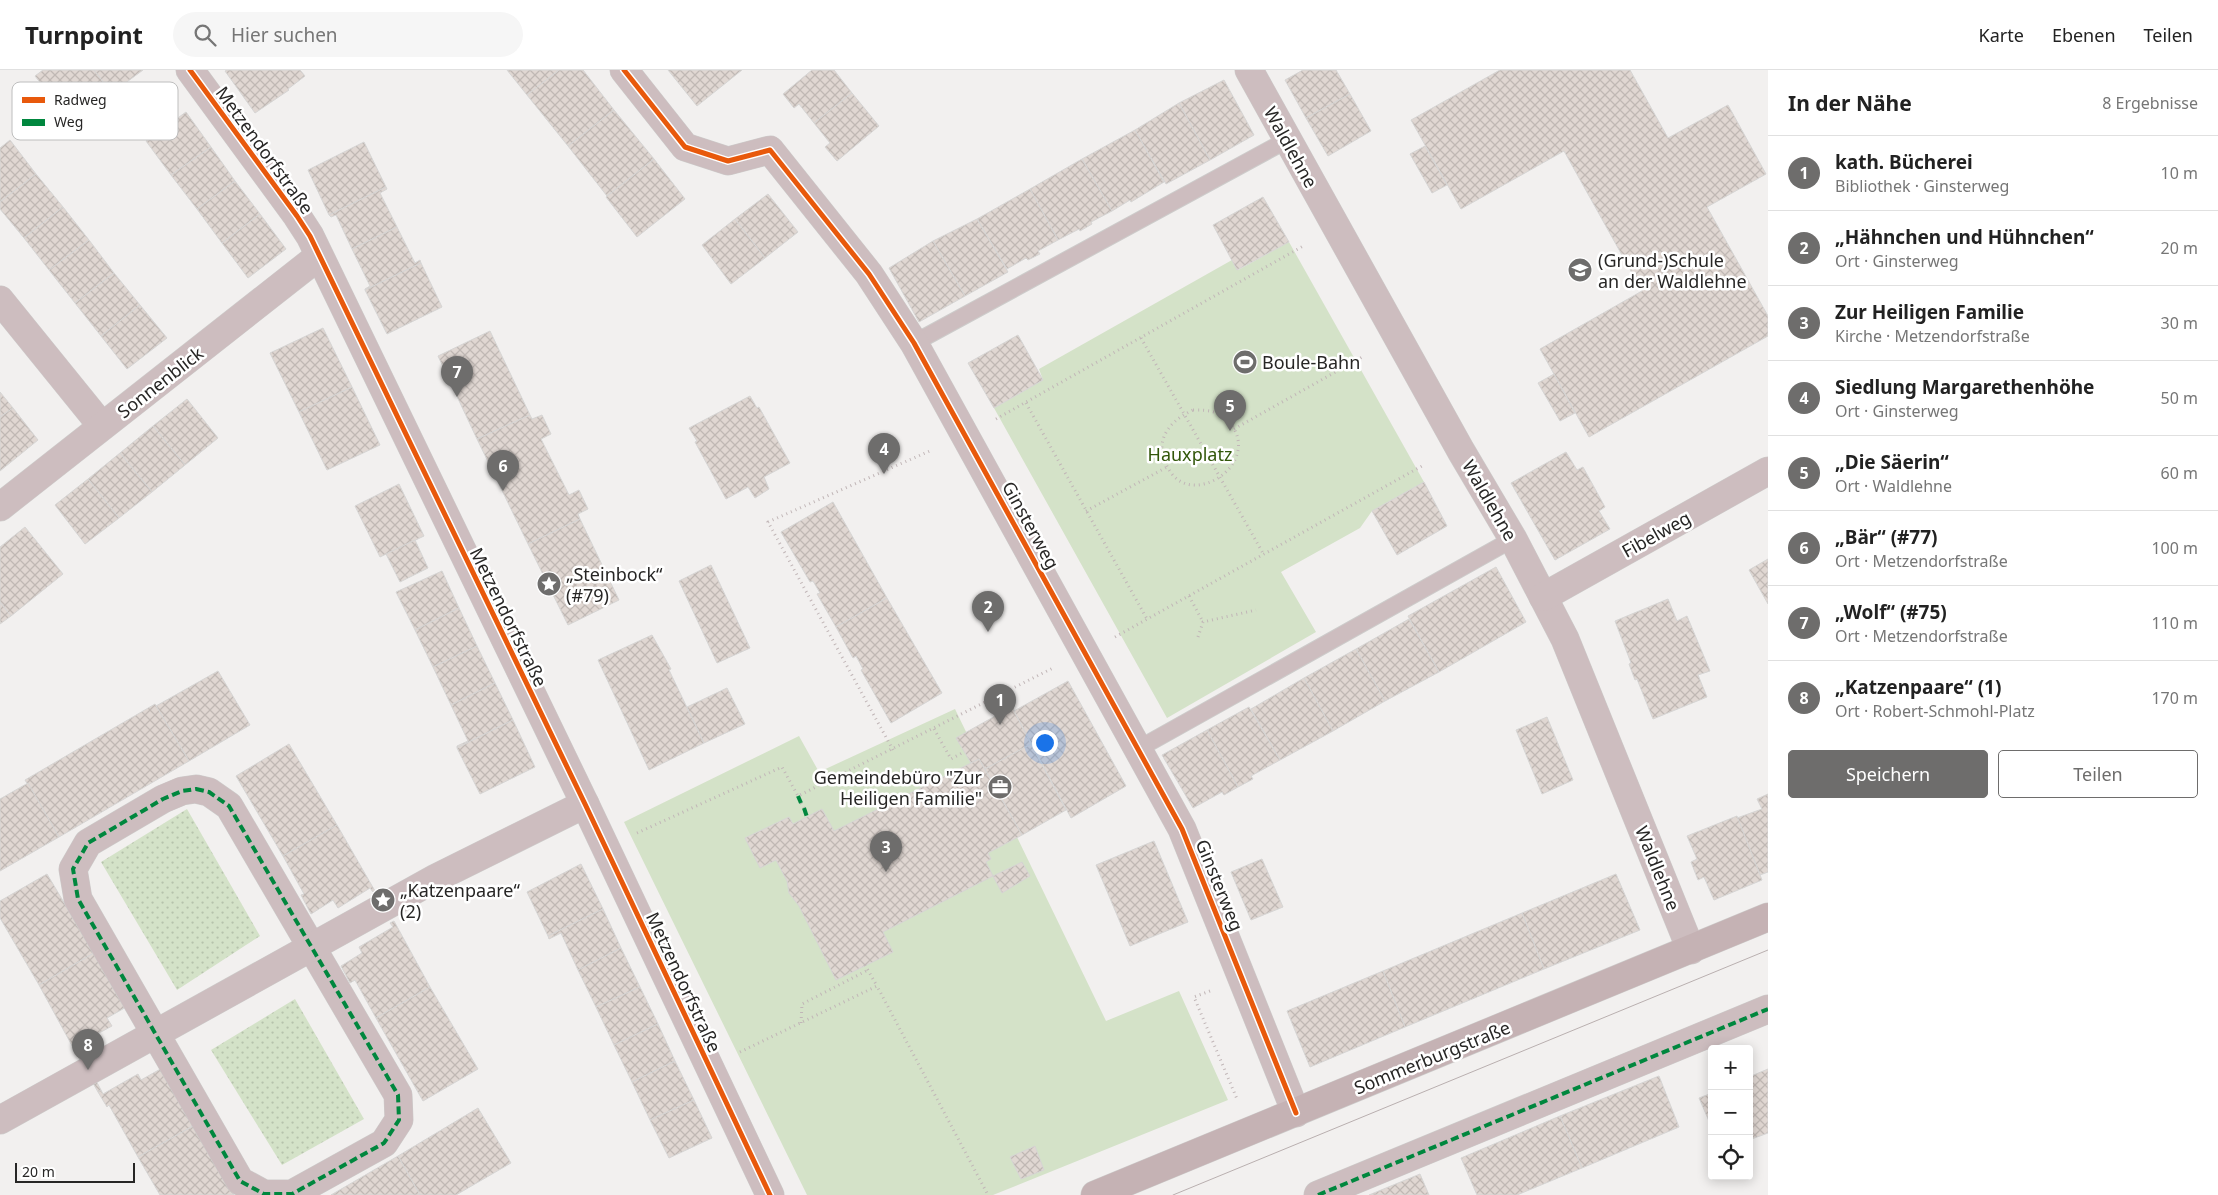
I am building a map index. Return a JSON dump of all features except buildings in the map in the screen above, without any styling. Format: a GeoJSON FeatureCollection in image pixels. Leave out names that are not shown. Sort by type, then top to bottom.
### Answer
{"type":"FeatureCollection","features":[{"type":"Feature","properties":{"kind":"street","name":"Metzendorfstraße"},"geometry":{"type":"LineString","coordinates":[[190,70],[297,216],[319,256],[585,804],[770,1195]]}},
{"type":"Feature","properties":{"kind":"street","name":"Ginsterweg"},"geometry":{"type":"LineString","coordinates":[[624,70],[685,147],[728,161],[770,150],[869,274],[914,343],[1182,829],[1296,1113]]}},
{"type":"Feature","properties":{"kind":"street","name":"Waldlehne"},"geometry":{"type":"LineString","coordinates":[[1249,70],[1461,451],[1513,539],[1565,639],[1691,950]]}},
{"type":"Feature","properties":{"kind":"street","name":"Sonnenblick"},"geometry":{"type":"LineString","coordinates":[[0,507],[319,256]]}},
{"type":"Feature","properties":{"kind":"street"},"geometry":{"type":"LineString","coordinates":[[0,300],[102,426]]}},
{"type":"Feature","properties":{"kind":"street","name":"Fibelweg"},"geometry":{"type":"LineString","coordinates":[[1543,597],[1768,471]]}},
{"type":"Feature","properties":{"kind":"street"},"geometry":{"type":"LineString","coordinates":[[196,789],[209,792],[229,806],[313,946],[398,1095],[400,1120],[384,1143],[292,1194],[264,1194],[240,1181],[78,899],[74,869],[88,843],[163,798],[182,791],[196,789]]}},
{"type":"Feature","properties":{"kind":"street"},"geometry":{"type":"LineString","coordinates":[[0,1120],[436,878],[585,804]]}},
{"type":"Feature","properties":{"kind":"street","name":"Sommerburgstraße"},"geometry":{"type":"LineString","coordinates":[[1095,1195],[1768,918]]}},
{"type":"Feature","properties":{"kind":"street"},"geometry":{"type":"LineString","coordinates":[[1318,1195],[1768,1009]]}},
{"type":"Feature","properties":{"kind":"lane"},"geometry":{"type":"LineString","coordinates":[[914,343],[1287,140]]}},
{"type":"Feature","properties":{"kind":"lane"},"geometry":{"type":"LineString","coordinates":[[1138,749],[1513,539]]}},
{"type":"Feature","properties":{"kind":"path"},"geometry":{"type":"LineString","coordinates":[[893,750],[768,522],[966,436],[1305,245]]}},
{"type":"Feature","properties":{"kind":"path"},"geometry":{"type":"LineString","coordinates":[[1141,338],[1264,554]]}},
{"type":"Feature","properties":{"kind":"path"},"geometry":{"type":"LineString","coordinates":[[1234,429],[1364,356]]}},
{"type":"Feature","properties":{"kind":"path"},"geometry":{"type":"LineString","coordinates":[[1026,403],[1147,619]]}},
{"type":"Feature","properties":{"kind":"path"},"geometry":{"type":"LineString","coordinates":[[1193,410],[1217,412],[1228,419],[1234,429],[1239,451],[1228,471],[1209,483],[1196,485],[1185,483],[1175,477],[1167,467],[1162,456],[1162,442],[1174,422],[1193,410]]}},
{"type":"Feature","properties":{"kind":"path"},"geometry":{"type":"LineString","coordinates":[[605,847],[782,767],[798,796],[1086,652],[1422,466]]}},
{"type":"Feature","properties":{"kind":"path"},"geometry":{"type":"LineString","coordinates":[[1086,511],[1167,467]]}},
{"type":"Feature","properties":{"kind":"path"},"geometry":{"type":"LineString","coordinates":[[1189,596],[1203,622],[1198,637]]}},
{"type":"Feature","properties":{"kind":"path"},"geometry":{"type":"LineString","coordinates":[[1203,622],[1256,610]]}},
{"type":"Feature","properties":{"kind":"path"},"geometry":{"type":"LineString","coordinates":[[934,729],[951,758],[964,752]]}},
{"type":"Feature","properties":{"kind":"path"},"geometry":{"type":"LineString","coordinates":[[801,803],[804,808]]}},
{"type":"Feature","properties":{"kind":"path"},"geometry":{"type":"LineString","coordinates":[[865,965],[988,1195]]}},
{"type":"Feature","properties":{"kind":"path"},"geometry":{"type":"LineString","coordinates":[[802,1023],[802,1004],[868,970]]}},
{"type":"Feature","properties":{"kind":"path"},"geometry":{"type":"LineString","coordinates":[[1243,978],[1194,997],[1250,1131]]}},
{"type":"Feature","properties":{"kind":"path"},"geometry":{"type":"LineString","coordinates":[[708,1067],[877,986]]}},
{"type":"Feature","properties":{"kind":"green space","name":"Hauxplatz"},"geometry":{"type":"Polygon","coordinates":[[[1289,242],[1424,482],[1372,511],[1360,528],[1281,572],[1316,632],[1167,718],[994,408],[1043,380],[1039,369],[1232,260],[1238,270],[1289,242]]]}},
{"type":"Feature","properties":{"kind":"green space"},"geometry":{"type":"Polygon","coordinates":[[[955,709],[1106,1021],[1179,991],[1228,1100],[993,1195],[807,1195],[624,822],[799,736],[819,772],[955,709]]]}},
{"type":"Feature","properties":{"kind":"green space"},"geometry":{"type":"Polygon","coordinates":[[[187,809],[260,936],[177,990],[101,862],[187,809]]]}},
{"type":"Feature","properties":{"kind":"green space"},"geometry":{"type":"Polygon","coordinates":[[[295,999],[364,1119],[282,1165],[211,1050],[295,999]]]}},
{"type":"Feature","properties":{"kind":"tram line"},"geometry":{"type":"LineString","coordinates":[[1173,1195],[1768,950]]}},
{"type":"Feature","properties":{"kind":"marked path"},"geometry":{"type":"LineString","coordinates":[[196,789],[209,792],[229,806],[398,1095],[399,1120],[384,1143],[292,1194],[264,1194],[240,1181],[78,899],[73,869],[88,843],[163,799],[182,791],[196,789]]}},
{"type":"Feature","properties":{"kind":"marked path"},"geometry":{"type":"LineString","coordinates":[[798,796],[801,803]]}},
{"type":"Feature","properties":{"kind":"marked path"},"geometry":{"type":"LineString","coordinates":[[804,808],[807,817]]}},
{"type":"Feature","properties":{"kind":"marked path"},"geometry":{"type":"LineString","coordinates":[[1318,1195],[1768,1009]]}},
{"type":"Feature","properties":{"kind":"cycle path"},"geometry":{"type":"LineString","coordinates":[[190,70],[310,236],[585,804],[770,1195]]}},
{"type":"Feature","properties":{"kind":"cycle path"},"geometry":{"type":"LineString","coordinates":[[624,70],[685,147],[728,161],[770,150],[869,274],[914,343],[1182,829],[1296,1113]]}},
{"type":"Feature","properties":{"kind":"place","name":"(Grund-)Schule an der Waldlehne"},"geometry":{"type":"Point","coordinates":[1580,270]}},
{"type":"Feature","properties":{"kind":"place","name":"Boule-Bahn"},"geometry":{"type":"Point","coordinates":[1245,362]}},
{"type":"Feature","properties":{"kind":"place","name":"„Wolf“ (#75)"},"geometry":{"type":"Point","coordinates":[457,397]}},
{"type":"Feature","properties":{"kind":"place","name":"„Die Säerin“"},"geometry":{"type":"Point","coordinates":[1230,431]}},
{"type":"Feature","properties":{"kind":"place","name":"Siedlung Margarethenhöhe"},"geometry":{"type":"Point","coordinates":[884,474]}},
{"type":"Feature","properties":{"kind":"place","name":"„Bär“ (#77)"},"geometry":{"type":"Point","coordinates":[503,491]}},
{"type":"Feature","properties":{"kind":"place","name":"„Steinbock“ (#79)"},"geometry":{"type":"Point","coordinates":[549,584]}},
{"type":"Feature","properties":{"kind":"place","name":"„Hähnchen und Hühnchen“"},"geometry":{"type":"Point","coordinates":[988,632]}},
{"type":"Feature","properties":{"kind":"place","name":"kath. Bücherei"},"geometry":{"type":"Point","coordinates":[1000,725]}},
{"type":"Feature","properties":{"kind":"place","name":"Gemeindebüro \"Zur Heiligen Familie\""},"geometry":{"type":"Point","coordinates":[1000,787]}},
{"type":"Feature","properties":{"kind":"place","name":"Zur Heiligen Familie"},"geometry":{"type":"Point","coordinates":[886,872]}},
{"type":"Feature","properties":{"kind":"place","name":"„Katzenpaare“ (2)"},"geometry":{"type":"Point","coordinates":[383,900]}},
{"type":"Feature","properties":{"kind":"place","name":"„Katzenpaare“ (1)"},"geometry":{"type":"Point","coordinates":[88,1070]}}]}
